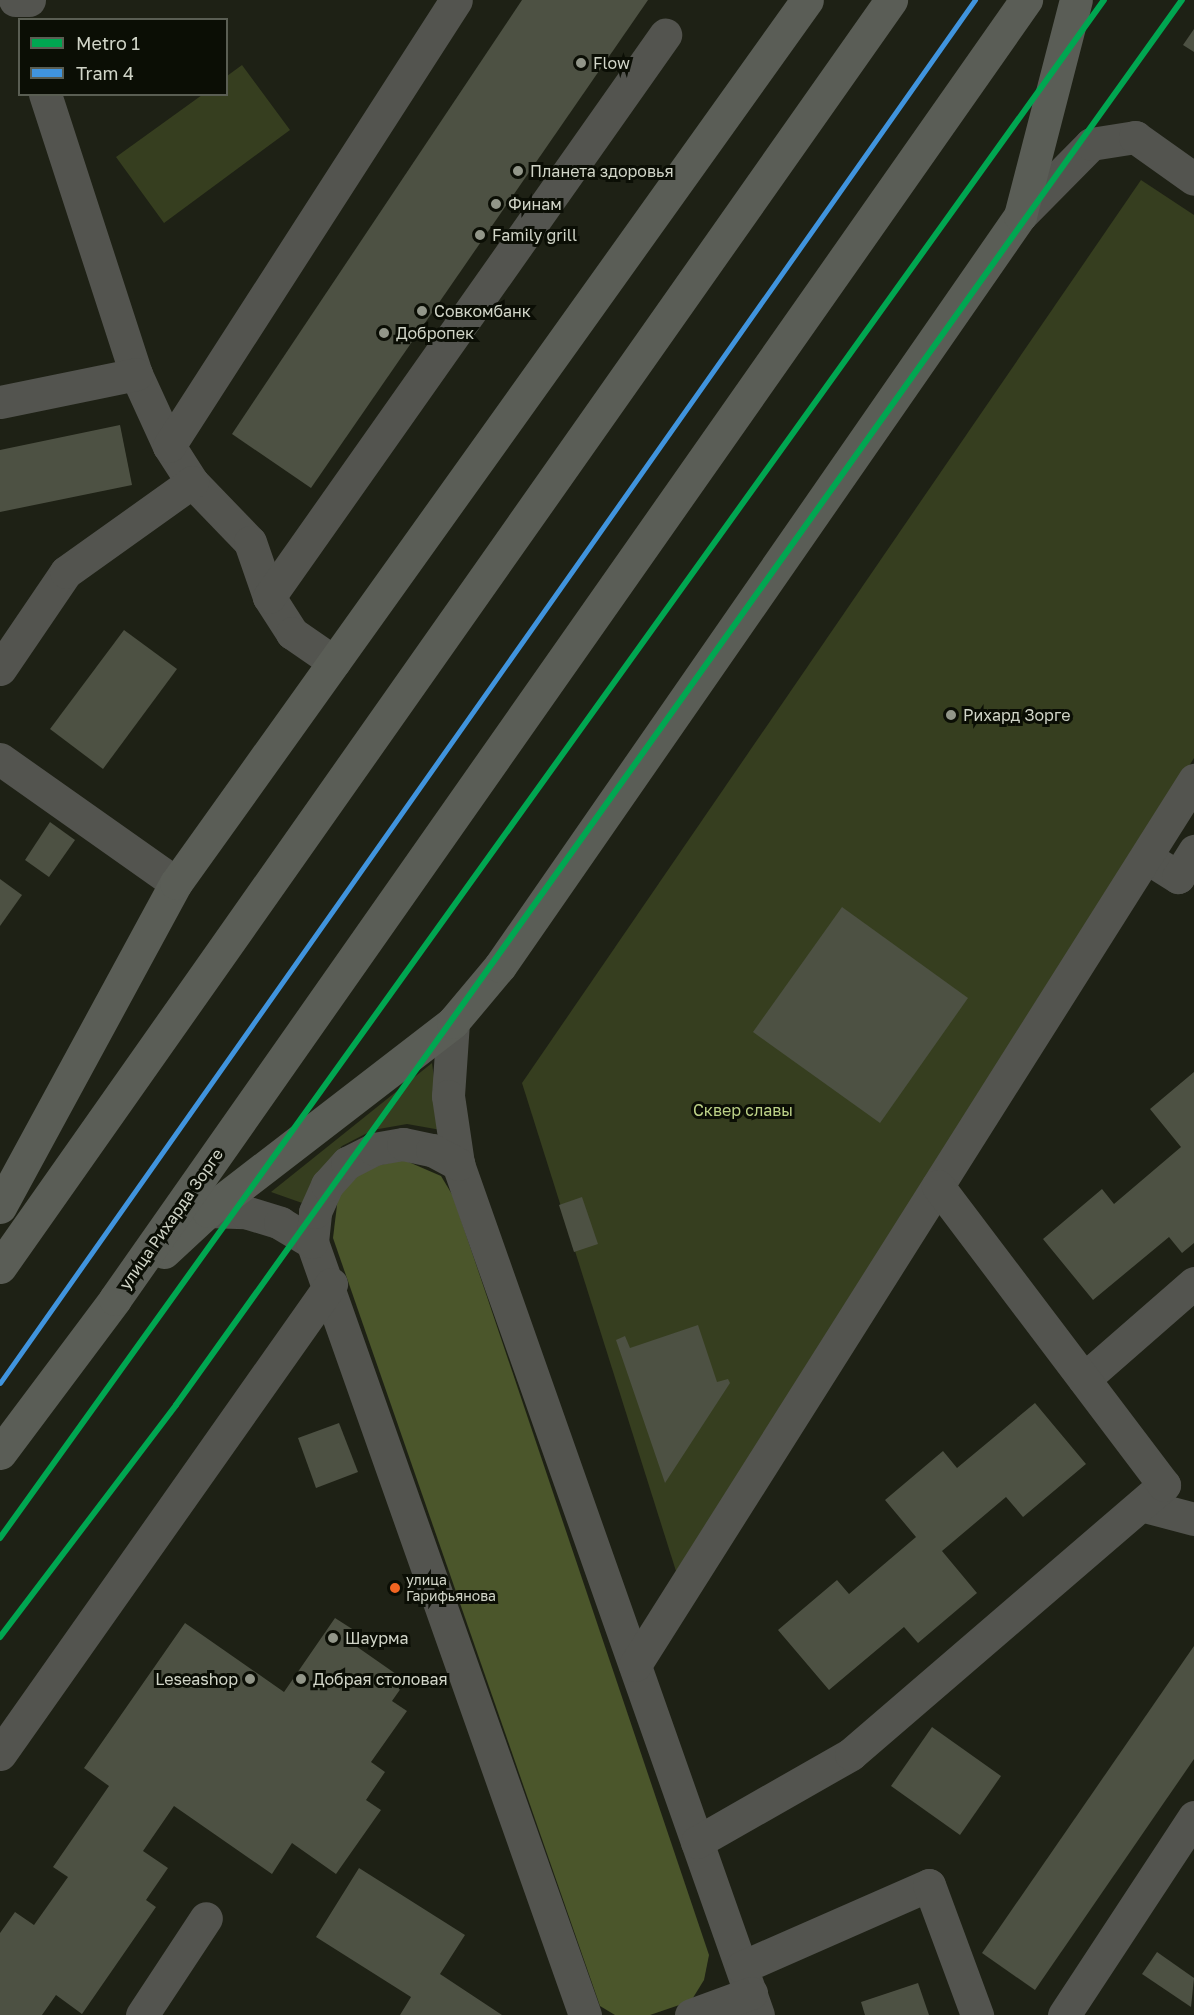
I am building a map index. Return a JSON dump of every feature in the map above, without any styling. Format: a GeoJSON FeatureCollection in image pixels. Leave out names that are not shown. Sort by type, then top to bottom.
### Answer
{"type":"FeatureCollection","features":[{"type":"Feature","properties":{"kind":"main road"},"geometry":{"type":"LineString","coordinates":[[0,1207],[9,1167],[176,883],[807,0]]}},
{"type":"Feature","properties":{"kind":"main road"},"geometry":{"type":"LineString","coordinates":[[0,1267],[891,0]]}},
{"type":"Feature","properties":{"kind":"main road","name":"улица Рихарда Зорге"},"geometry":{"type":"LineString","coordinates":[[0,1453],[115,1299],[1026,0]]}},
{"type":"Feature","properties":{"kind":"main road"},"geometry":{"type":"LineString","coordinates":[[115,1299],[208,1211],[453,1022],[500,966],[1020,216],[1076,0]]}},
{"type":"Feature","properties":{"kind":"street"},"geometry":{"type":"LineString","coordinates":[[169,446],[456,0]]}},
{"type":"Feature","properties":{"kind":"street"},"geometry":{"type":"LineString","coordinates":[[269,597],[665,35]]}},
{"type":"Feature","properties":{"kind":"street"},"geometry":{"type":"LineString","coordinates":[[46,96],[136,374],[169,446],[192,482],[250,542],[269,597],[292,633],[334,662]]}},
{"type":"Feature","properties":{"kind":"street"},"geometry":{"type":"LineString","coordinates":[[1020,216],[1091,144],[1135,137],[1194,179]]}},
{"type":"Feature","properties":{"kind":"street"},"geometry":{"type":"LineString","coordinates":[[0,402],[136,374]]}},
{"type":"Feature","properties":{"kind":"street"},"geometry":{"type":"LineString","coordinates":[[0,669],[66,572],[192,482]]}},
{"type":"Feature","properties":{"kind":"street"},"geometry":{"type":"LineString","coordinates":[[0,759],[176,883]]}},
{"type":"Feature","properties":{"kind":"street"},"geometry":{"type":"LineString","coordinates":[[635,1665],[1194,780]]}},
{"type":"Feature","properties":{"kind":"street"},"geometry":{"type":"LineString","coordinates":[[1146,857],[1189,873]]}},
{"type":"Feature","properties":{"kind":"street"},"geometry":{"type":"LineString","coordinates":[[453,1022],[448,1096],[458,1164],[750,1992]]}},
{"type":"Feature","properties":{"kind":"street"},"geometry":{"type":"LineString","coordinates":[[458,1164],[432,1150],[403,1144],[356,1158],[327,1185],[315,1212],[312,1242],[331,1284],[585,2015]]}},
{"type":"Feature","properties":{"kind":"street"},"geometry":{"type":"LineString","coordinates":[[698,1842],[850,1754],[1164,1485],[938,1186]]}},
{"type":"Feature","properties":{"kind":"street"},"geometry":{"type":"LineString","coordinates":[[208,1211],[245,1212],[280,1223],[312,1242]]}},
{"type":"Feature","properties":{"kind":"street"},"geometry":{"type":"LineString","coordinates":[[1084,1378],[1194,1283]]}},
{"type":"Feature","properties":{"kind":"street"},"geometry":{"type":"LineString","coordinates":[[0,1754],[331,1284]]}},
{"type":"Feature","properties":{"kind":"street"},"geometry":{"type":"LineString","coordinates":[[1141,1505],[1194,1519]]}},
{"type":"Feature","properties":{"kind":"street"},"geometry":{"type":"LineString","coordinates":[[1064,2015],[1194,1817]]}},
{"type":"Feature","properties":{"kind":"street"},"geometry":{"type":"LineString","coordinates":[[691,2015],[750,1992],[929,1885],[977,2015]]}},
{"type":"Feature","properties":{"kind":"street"},"geometry":{"type":"LineString","coordinates":[[142,2015],[206,1918]]}},
{"type":"Feature","properties":{"kind":"green space"},"geometry":{"type":"Polygon","coordinates":[[[242,65],[290,130],[164,223],[116,157],[201,96],[228,96],[228,75],[242,65]]]}},
{"type":"Feature","properties":{"kind":"green space","name":"Сквер славы"},"geometry":{"type":"Polygon","coordinates":[[[1141,180],[1194,215],[1194,758],[681,1587],[522,1083],[1141,180]]]}},
{"type":"Feature","properties":{"kind":"green space"},"geometry":{"type":"Polygon","coordinates":[[[432,1063],[441,1130],[407,1124],[373,1130],[342,1146],[319,1172],[305,1204],[271,1192],[432,1063]]]}},
{"type":"Feature","properties":{"kind":"green space"},"geometry":{"type":"Polygon","coordinates":[[[404,1160],[441,1176],[453,1196],[709,1955],[704,1980],[691,2001],[650,2015],[615,2015],[600,2006],[333,1238],[338,1197],[365,1168],[404,1160]]]}},
{"type":"Feature","properties":{"kind":"building"},"geometry":{"type":"Polygon","coordinates":[[[522,0],[648,0],[311,488],[232,434],[522,0]]]}},
{"type":"Feature","properties":{"kind":"building"},"geometry":{"type":"Polygon","coordinates":[[[1194,29],[1194,52],[1183,45],[1194,29]]]}},
{"type":"Feature","properties":{"kind":"building"},"geometry":{"type":"Polygon","coordinates":[[[120,425],[132,485],[0,512],[0,450],[120,425]]]}},
{"type":"Feature","properties":{"kind":"building"},"geometry":{"type":"Polygon","coordinates":[[[124,630],[177,669],[103,769],[50,729],[124,630]]]}},
{"type":"Feature","properties":{"kind":"building"},"geometry":{"type":"Polygon","coordinates":[[[50,822],[75,840],[49,877],[25,860],[50,822]]]}},
{"type":"Feature","properties":{"kind":"building"},"geometry":{"type":"Polygon","coordinates":[[[0,879],[22,895],[0,926],[0,879]]]}},
{"type":"Feature","properties":{"kind":"building"},"geometry":{"type":"Polygon","coordinates":[[[842,907],[968,998],[880,1123],[753,1032],[842,907]]]}},
{"type":"Feature","properties":{"kind":"building"},"geometry":{"type":"Polygon","coordinates":[[[1194,1072],[1194,1243],[1182,1253],[1169,1237],[1093,1300],[1043,1239],[1102,1189],[1114,1204],[1181,1147],[1150,1109],[1194,1072]]]}},
{"type":"Feature","properties":{"kind":"building"},"geometry":{"type":"Polygon","coordinates":[[[582,1197],[598,1244],[574,1252],[559,1205],[582,1197]]]}},
{"type":"Feature","properties":{"kind":"building"},"geometry":{"type":"Polygon","coordinates":[[[698,1325],[717,1382],[728,1379],[730,1383],[665,1483],[616,1340],[625,1336],[630,1348],[698,1325]]]}},
{"type":"Feature","properties":{"kind":"building"},"geometry":{"type":"Polygon","coordinates":[[[1035,1403],[1086,1464],[1023,1517],[1006,1497],[942,1551],[977,1593],[918,1643],[904,1627],[829,1690],[778,1630],[837,1580],[849,1594],[916,1537],[885,1500],[943,1451],[957,1468],[1035,1403]]]}},
{"type":"Feature","properties":{"kind":"building"},"geometry":{"type":"Polygon","coordinates":[[[339,1423],[358,1472],[316,1488],[298,1438],[339,1423]]]}},
{"type":"Feature","properties":{"kind":"building"},"geometry":{"type":"Polygon","coordinates":[[[335,1618],[360,1634],[353,1644],[406,1681],[392,1701],[407,1711],[371,1762],[385,1772],[366,1800],[381,1810],[336,1874],[292,1843],[272,1874],[174,1806],[143,1851],[168,1868],[146,1900],[156,1907],[82,2014],[56,1995],[42,2015],[0,2015],[0,1933],[15,1912],[34,1925],[68,1877],[53,1867],[109,1786],[84,1768],[185,1623],[284,1692],[335,1618]]]}},
{"type":"Feature","properties":{"kind":"building"},"geometry":{"type":"Polygon","coordinates":[[[1194,1646],[1194,1759],[1035,1990],[982,1953],[1194,1646]]]}},
{"type":"Feature","properties":{"kind":"building"},"geometry":{"type":"Polygon","coordinates":[[[932,1727],[1001,1776],[960,1835],[891,1786],[932,1727]]]}},
{"type":"Feature","properties":{"kind":"building"},"geometry":{"type":"Polygon","coordinates":[[[359,1868],[465,1935],[440,1974],[502,2015],[400,2015],[411,1997],[316,1937],[359,1868]]]}},
{"type":"Feature","properties":{"kind":"building"},"geometry":{"type":"Polygon","coordinates":[[[1157,1952],[1194,1978],[1191,2007],[1142,1974],[1157,1952]]]}},
{"type":"Feature","properties":{"kind":"building"},"geometry":{"type":"Polygon","coordinates":[[[918,1983],[929,2015],[865,2015],[861,2002],[918,1983]]]}},
{"type":"Feature","properties":{"kind":"metro line","name":"1"},"geometry":{"type":"LineString","coordinates":[[0,1538],[1104,0]]}},
{"type":"Feature","properties":{"kind":"metro line","name":"1"},"geometry":{"type":"LineString","coordinates":[[0,1637],[176,1405],[1182,0]]}},
{"type":"Feature","properties":{"kind":"tram line","name":"4"},"geometry":{"type":"LineString","coordinates":[[0,1383],[975,0]]}},
{"type":"Feature","properties":{"kind":"place","name":"Flow"},"geometry":{"type":"Point","coordinates":[581,63]}},
{"type":"Feature","properties":{"kind":"place","name":"Планета здоровья"},"geometry":{"type":"Point","coordinates":[518,171]}},
{"type":"Feature","properties":{"kind":"place","name":"Финам"},"geometry":{"type":"Point","coordinates":[496,204]}},
{"type":"Feature","properties":{"kind":"place","name":"Family grill"},"geometry":{"type":"Point","coordinates":[480,235]}},
{"type":"Feature","properties":{"kind":"place","name":"Совкомбанк"},"geometry":{"type":"Point","coordinates":[422,311]}},
{"type":"Feature","properties":{"kind":"place","name":"Добропек"},"geometry":{"type":"Point","coordinates":[384,333]}},
{"type":"Feature","properties":{"kind":"place","name":"Рихард Зорге"},"geometry":{"type":"Point","coordinates":[951,715]}},
{"type":"Feature","properties":{"kind":"place","name":"улица Гарифьянова"},"geometry":{"type":"Point","coordinates":[395,1588]}},
{"type":"Feature","properties":{"kind":"place","name":"Шаурма"},"geometry":{"type":"Point","coordinates":[333,1638]}},
{"type":"Feature","properties":{"kind":"place","name":"Leseashop"},"geometry":{"type":"Point","coordinates":[250,1679]}},
{"type":"Feature","properties":{"kind":"place","name":"Добрая столовая"},"geometry":{"type":"Point","coordinates":[301,1679]}}]}
